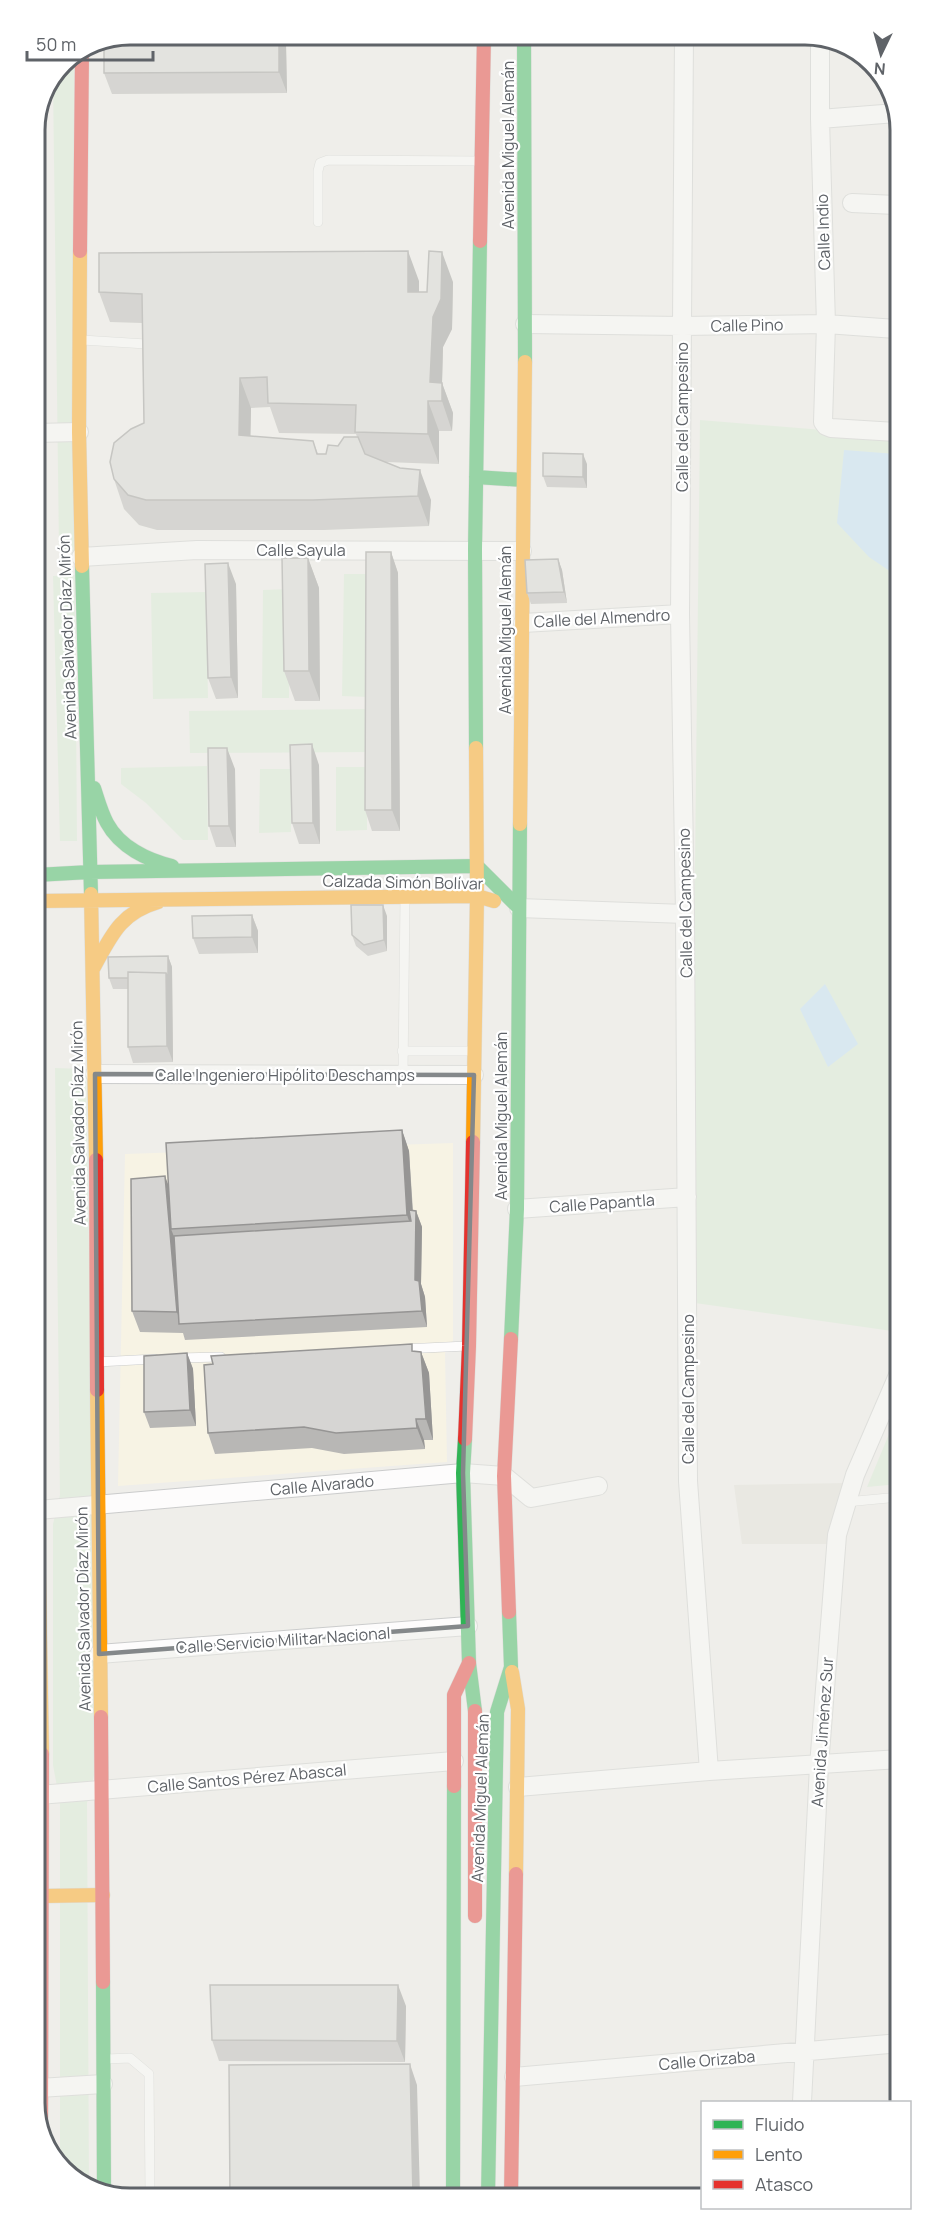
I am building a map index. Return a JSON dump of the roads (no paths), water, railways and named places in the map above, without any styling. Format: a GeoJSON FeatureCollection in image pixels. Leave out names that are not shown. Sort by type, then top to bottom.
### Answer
{"type":"FeatureCollection","features":[{"type":"Feature","properties":{"kind":"main road","name":"Avenida Miguel Alemán"},"geometry":{"type":"LineString","coordinates":[[475,1932],[475,1709],[469,1664],[463,1473],[469,1346],[475,1051],[477,866],[475,549],[484,45]]}},
{"type":"Feature","properties":{"kind":"main road","name":"Avenida Miguel Alemán"},"geometry":{"type":"LineString","coordinates":[[488,2188],[497,1712],[511,1667],[504,1476],[517,1209],[525,324],[524,45]]}},
{"type":"Feature","properties":{"kind":"main road","name":"Avenida Salvador Díaz Mirón"},"geometry":{"type":"LineString","coordinates":[[82,60],[79,432],[95,1074],[99,1654],[103,1790],[104,2184]]}},
{"type":"Feature","properties":{"kind":"main road"},"geometry":{"type":"LineString","coordinates":[[476,477],[524,480]]}},
{"type":"Feature","properties":{"kind":"main road"},"geometry":{"type":"LineString","coordinates":[[87,767],[108,826],[121,843],[163,864],[195,871]]}},
{"type":"Feature","properties":{"kind":"main road","name":"Calzada Simón Bolívar"},"geometry":{"type":"LineString","coordinates":[[45,874],[477,866],[519,908]]}},
{"type":"Feature","properties":{"kind":"main road","name":"Calzada Simón Bolívar"},"geometry":{"type":"LineString","coordinates":[[45,901],[477,896],[519,908]]}},
{"type":"Feature","properties":{"kind":"main road"},"geometry":{"type":"LineString","coordinates":[[93,970],[107,945],[137,908],[169,899]]}},
{"type":"Feature","properties":{"kind":"main road"},"geometry":{"type":"LineString","coordinates":[[453,2188],[454,1695],[469,1664]]}},
{"type":"Feature","properties":{"kind":"main road"},"geometry":{"type":"LineString","coordinates":[[511,1667],[518,1708],[511,2188]]}},
{"type":"Feature","properties":{"kind":"main road"},"geometry":{"type":"LineString","coordinates":[[45,1896],[103,1895]]}},
{"type":"Feature","properties":{"kind":"street","name":"Calle del Campesino"},"geometry":{"type":"LineString","coordinates":[[684,45],[680,614],[685,914],[688,1481],[710,1771]]}},
{"type":"Feature","properties":{"kind":"street","name":"Calle Indio"},"geometry":{"type":"LineString","coordinates":[[820,47],[826,324],[823,422],[831,428],[890,432]]}},
{"type":"Feature","properties":{"kind":"street"},"geometry":{"type":"LineString","coordinates":[[820,119],[888,114]]}},
{"type":"Feature","properties":{"kind":"street"},"geometry":{"type":"LineString","coordinates":[[852,204],[890,205]]}},
{"type":"Feature","properties":{"kind":"street","name":"Calle Pino"},"geometry":{"type":"LineString","coordinates":[[525,324],[683,326],[826,324],[890,329]]}},
{"type":"Feature","properties":{"kind":"street"},"geometry":{"type":"LineString","coordinates":[[45,433],[79,432]]}},
{"type":"Feature","properties":{"kind":"street","name":"Calle Sayula"},"geometry":{"type":"LineString","coordinates":[[81,557],[197,550],[475,549],[522,551]]}},
{"type":"Feature","properties":{"kind":"street","name":"Calle del Almendro"},"geometry":{"type":"LineString","coordinates":[[523,622],[680,614]]}},
{"type":"Feature","properties":{"kind":"street"},"geometry":{"type":"LineString","coordinates":[[519,908],[685,914]]}},
{"type":"Feature","properties":{"kind":"street","name":"Calle Ingeniero Hipólito Deschamps"},"geometry":{"type":"LineString","coordinates":[[95,1074],[474,1076]]}},
{"type":"Feature","properties":{"kind":"street","name":"Calle Papantla"},"geometry":{"type":"LineString","coordinates":[[517,1209],[687,1197]]}},
{"type":"Feature","properties":{"kind":"street","name":"Avenida Jiménez Sur"},"geometry":{"type":"LineString","coordinates":[[802,2101],[819,1766],[836,1546],[855,1475],[890,1394]]}},
{"type":"Feature","properties":{"kind":"street","name":"Calle Alvarado"},"geometry":{"type":"LineString","coordinates":[[45,1511],[98,1504],[463,1473],[504,1476]]}},
{"type":"Feature","properties":{"kind":"street"},"geometry":{"type":"LineString","coordinates":[[504,1476],[531,1498],[598,1486]]}},
{"type":"Feature","properties":{"kind":"street","name":"Calle Servicio Militar Nacional"},"geometry":{"type":"LineString","coordinates":[[99,1654],[468,1626]]}},
{"type":"Feature","properties":{"kind":"street"},"geometry":{"type":"LineString","coordinates":[[518,1787],[710,1771],[890,1760]]}},
{"type":"Feature","properties":{"kind":"street","name":"Calle Santos Pérez Abascal"},"geometry":{"type":"LineString","coordinates":[[45,1795],[454,1761]]}},
{"type":"Feature","properties":{"kind":"street","name":"Calle Orizaba"},"geometry":{"type":"LineString","coordinates":[[514,2076],[890,2044]]}},
{"type":"Feature","properties":{"kind":"street"},"geometry":{"type":"LineString","coordinates":[[45,2087],[104,2084]]}},
{"type":"Feature","properties":{"kind":"lane"},"geometry":{"type":"LineString","coordinates":[[318,222],[318,171],[320,163],[328,160],[482,161]]}},
{"type":"Feature","properties":{"kind":"lane"},"geometry":{"type":"LineString","coordinates":[[80,340],[146,344]]}},
{"type":"Feature","properties":{"kind":"lane"},"geometry":{"type":"LineString","coordinates":[[403,1075],[405,897]]}},
{"type":"Feature","properties":{"kind":"lane"},"geometry":{"type":"LineString","coordinates":[[402,1051],[475,1051]]}},
{"type":"Feature","properties":{"kind":"lane"},"geometry":{"type":"LineString","coordinates":[[388,1350],[469,1346]]}},
{"type":"Feature","properties":{"kind":"lane"},"geometry":{"type":"LineString","coordinates":[[97,1362],[236,1356]]}},
{"type":"Feature","properties":{"kind":"lane"},"geometry":{"type":"LineString","coordinates":[[846,1502],[890,1498]]}},
{"type":"Feature","properties":{"kind":"lane"},"geometry":{"type":"LineString","coordinates":[[104,2059],[130,2058],[149,2074],[150,2188]]}},
{"type":"Feature","properties":{"kind":"water"},"geometry":{"type":"Polygon","coordinates":[[[844,450],[890,454],[890,571],[869,557],[837,523],[844,450]]]}},
{"type":"Feature","properties":{"kind":"water"},"geometry":{"type":"Polygon","coordinates":[[[825,984],[858,1044],[828,1067],[800,1009],[825,984]]]}}]}
